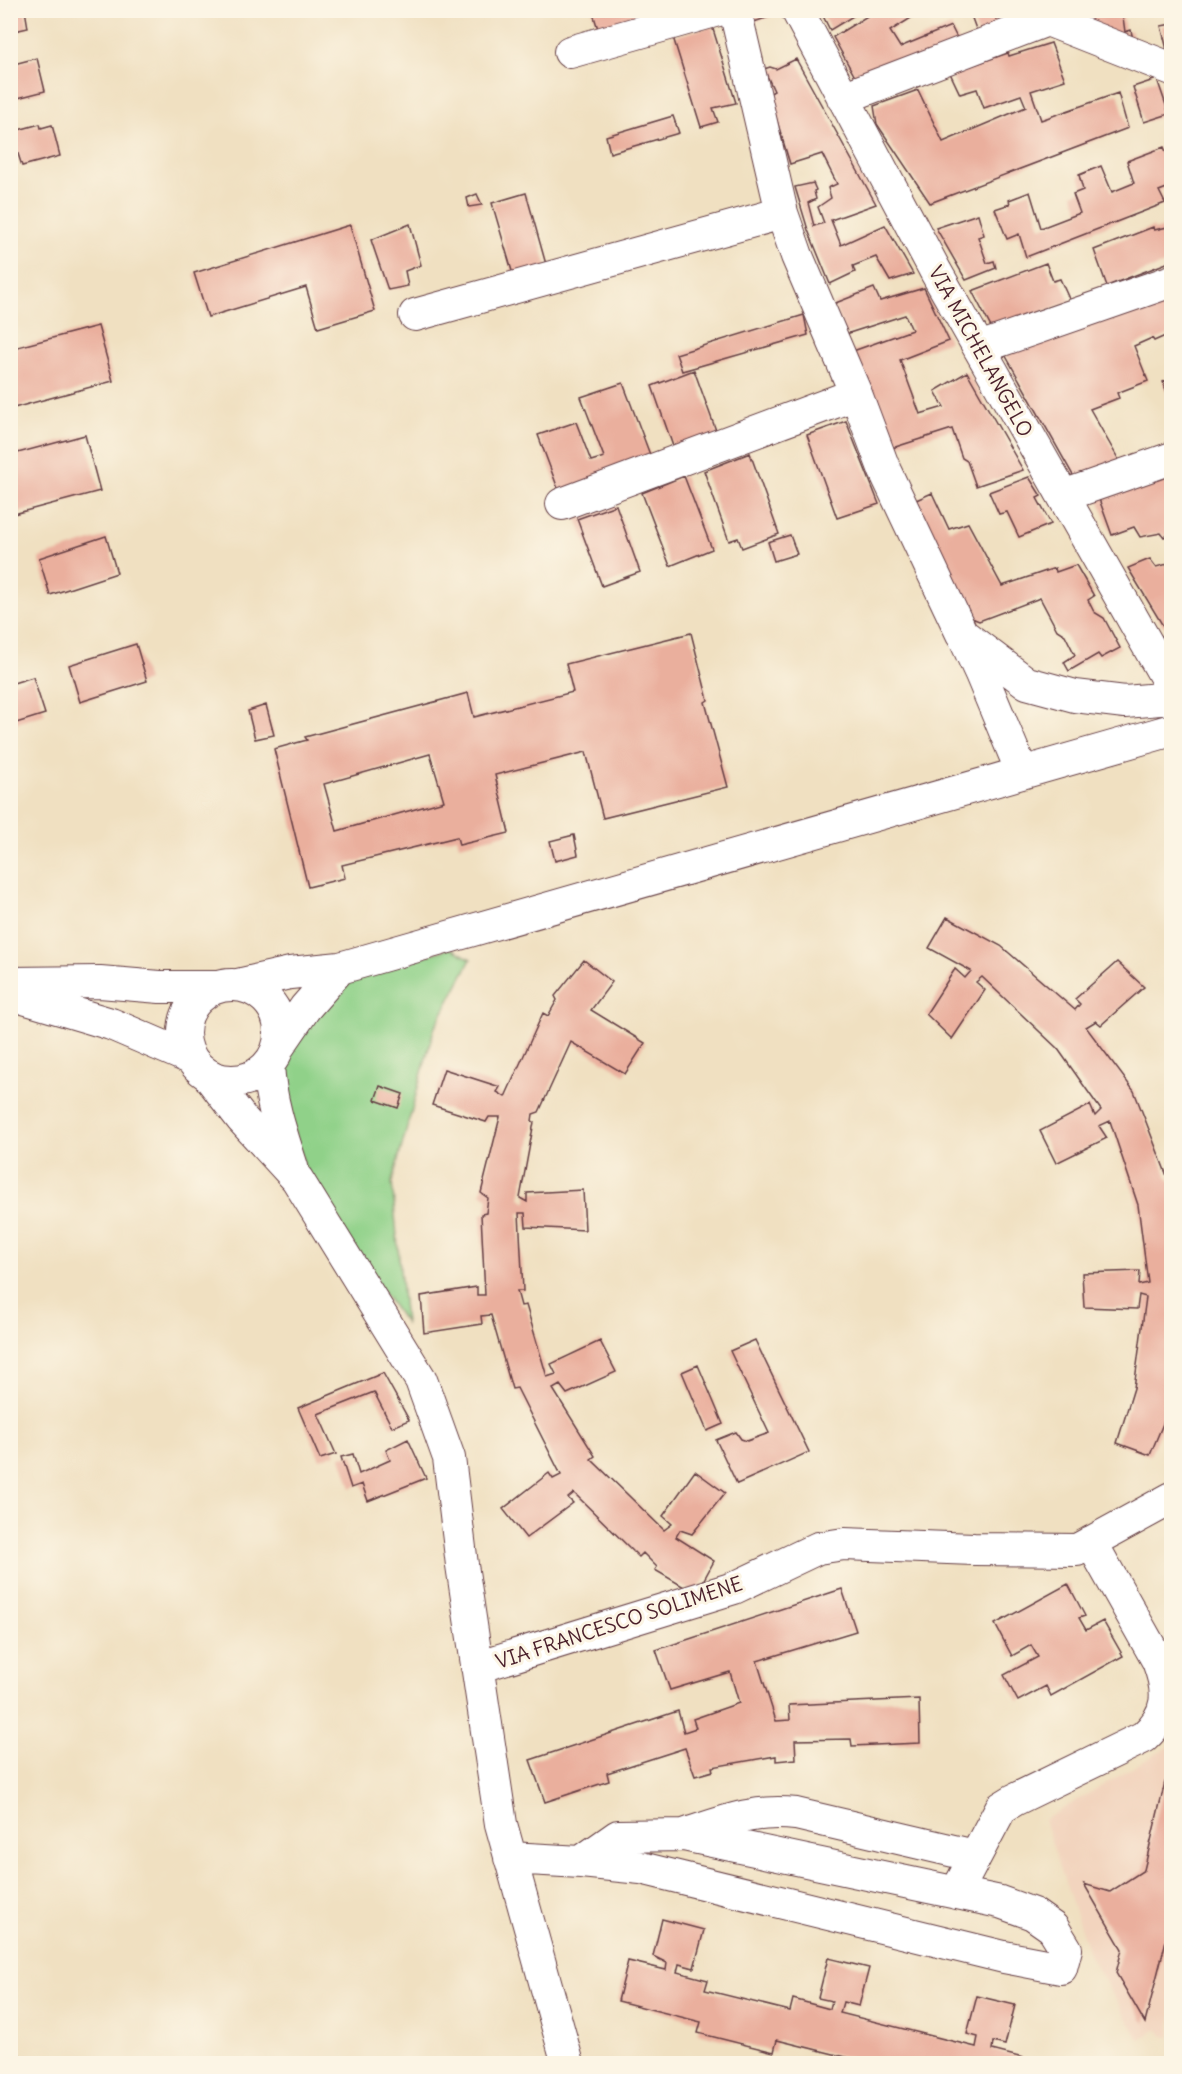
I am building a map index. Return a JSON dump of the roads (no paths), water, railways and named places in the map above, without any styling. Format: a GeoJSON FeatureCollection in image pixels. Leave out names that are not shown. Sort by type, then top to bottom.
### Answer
{"type":"FeatureCollection","features":[{"type":"Feature","properties":{"kind":"street"},"geometry":{"type":"LineString","coordinates":[[570,52],[718,10]]}},
{"type":"Feature","properties":{"kind":"street"},"geometry":{"type":"LineString","coordinates":[[735,10],[782,213],[797,256],[856,394],[885,471],[981,674],[1022,772]]}},
{"type":"Feature","properties":{"kind":"street","name":"VIA MICHELANGELO"},"geometry":{"type":"LineString","coordinates":[[797,10],[936,272],[1172,688]]}},
{"type":"Feature","properties":{"kind":"street"},"geometry":{"type":"LineString","coordinates":[[843,98],[1035,15],[1172,69]]}},
{"type":"Feature","properties":{"kind":"street"},"geometry":{"type":"LineString","coordinates":[[415,315],[782,213]]}},
{"type":"Feature","properties":{"kind":"street"},"geometry":{"type":"LineString","coordinates":[[979,348],[1172,282]]}},
{"type":"Feature","properties":{"kind":"street"},"geometry":{"type":"LineString","coordinates":[[562,504],[856,394]]}},
{"type":"Feature","properties":{"kind":"street"},"geometry":{"type":"LineString","coordinates":[[1063,496],[1172,458]]}},
{"type":"Feature","properties":{"kind":"street"},"geometry":{"type":"LineString","coordinates":[[962,634],[1028,683],[1075,696],[1125,702],[1172,698]]}},
{"type":"Feature","properties":{"kind":"street"},"geometry":{"type":"LineString","coordinates":[[568,2064],[501,1824],[449,1458],[421,1380],[297,1179],[242,1119],[184,1045],[183,1031],[186,1017],[193,1004],[203,994],[226,986],[290,973],[340,968],[1172,730]]}},
{"type":"Feature","properties":{"kind":"street"},"geometry":{"type":"LineString","coordinates":[[10,994],[111,1024],[199,1067],[220,1080],[233,1082],[258,1074],[305,1008],[340,968]]}},
{"type":"Feature","properties":{"kind":"street"},"geometry":{"type":"LineString","coordinates":[[10,983],[100,981],[160,987],[226,986],[253,989],[266,999],[276,1013],[280,1029],[273,1055],[269,1089],[277,1121],[297,1179]]}},
{"type":"Feature","properties":{"kind":"street","name":"VIA FRANCESCO SOLIMENE"},"geometry":{"type":"LineString","coordinates":[[477,1667],[734,1588],[818,1548],[844,1544],[1077,1550],[1172,1498]]}},
{"type":"Feature","properties":{"kind":"street"},"geometry":{"type":"LineString","coordinates":[[956,1893],[1001,1808],[1144,1737],[1157,1725],[1164,1712],[1166,1695],[1164,1676],[1158,1661],[1091,1542]]}},
{"type":"Feature","properties":{"kind":"street"},"geometry":{"type":"LineString","coordinates":[[684,1835],[745,1815],[782,1812],[975,1856]]}},
{"type":"Feature","properties":{"kind":"street"},"geometry":{"type":"LineString","coordinates":[[510,1858],[641,1868],[1004,1957],[1061,1968],[1066,1949],[1053,1928],[1033,1914],[1000,1902],[684,1835],[618,1836],[581,1862]]}}]}
